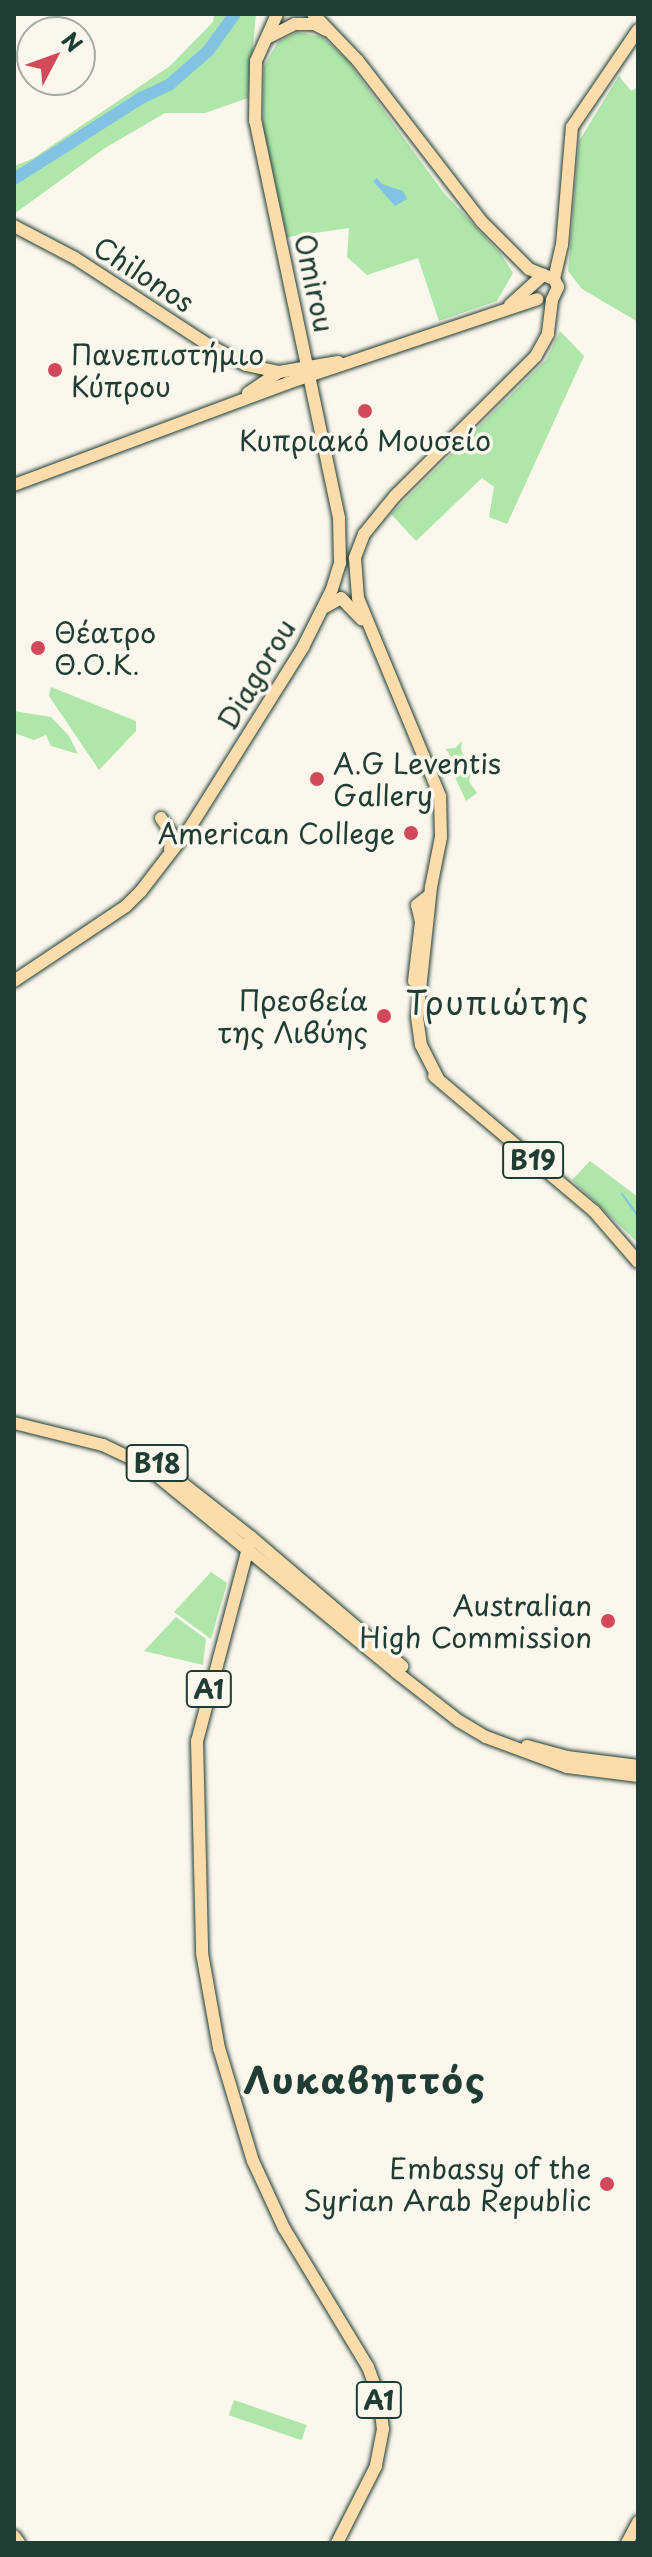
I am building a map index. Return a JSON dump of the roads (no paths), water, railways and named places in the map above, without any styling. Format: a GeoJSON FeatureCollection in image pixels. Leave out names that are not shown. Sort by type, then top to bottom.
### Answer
{"type":"FeatureCollection","features":[{"type":"Feature","properties":{"kind":"main road","name":"Omirou"},"geometry":{"type":"LineString","coordinates":[[277,14],[256,61],[255,121],[341,536]]}},
{"type":"Feature","properties":{"kind":"main road"},"geometry":{"type":"LineString","coordinates":[[313,14],[376,84],[464,202],[529,269],[549,277],[558,290],[552,300],[548,334],[536,356],[456,434],[370,525],[359,532],[349,532],[339,518]]}},
{"type":"Feature","properties":{"kind":"main road"},"geometry":{"type":"LineString","coordinates":[[265,41],[295,24],[314,24],[332,33]]}},
{"type":"Feature","properties":{"kind":"main road"},"geometry":{"type":"LineString","coordinates":[[534,294],[536,279],[549,277],[559,261],[568,141],[573,124],[638,30]]}},
{"type":"Feature","properties":{"kind":"main road","name":"Chilonos"},"geometry":{"type":"LineString","coordinates":[[14,226],[75,258],[171,323],[248,367],[288,383]]}},
{"type":"Feature","properties":{"kind":"main road"},"geometry":{"type":"LineString","coordinates":[[217,410],[274,376],[309,372],[362,358],[501,311],[534,294],[552,300]]}},
{"type":"Feature","properties":{"kind":"main road"},"geometry":{"type":"LineString","coordinates":[[241,396],[254,381],[248,367]]}},
{"type":"Feature","properties":{"kind":"main road"},"geometry":{"type":"LineString","coordinates":[[14,485],[288,383],[309,372]]}},
{"type":"Feature","properties":{"kind":"main road"},"geometry":{"type":"LineString","coordinates":[[354,566],[358,547],[370,525]]}},
{"type":"Feature","properties":{"kind":"main road"},"geometry":{"type":"LineString","coordinates":[[341,536],[354,566],[358,598],[370,632],[440,796],[441,837],[430,895]]}},
{"type":"Feature","properties":{"kind":"main road","name":"Diagorou"},"geometry":{"type":"LineString","coordinates":[[14,981],[126,906],[189,829],[303,647],[323,609],[340,563],[341,536]]}},
{"type":"Feature","properties":{"kind":"main road"},"geometry":{"type":"LineString","coordinates":[[323,609],[334,599],[344,599],[370,632]]}},
{"type":"Feature","properties":{"kind":"main road"},"geometry":{"type":"LineString","coordinates":[[161,818],[171,833],[170,854]]}},
{"type":"Feature","properties":{"kind":"main road","name":"B19"},"geometry":{"type":"LineString","coordinates":[[430,895],[417,905],[421,922],[411,998],[412,1034],[424,1067],[594,1211],[638,1262]]}},
{"type":"Feature","properties":{"kind":"main road","name":"B19"},"geometry":{"type":"LineString","coordinates":[[430,895],[417,1017],[421,1045],[438,1079]]}},
{"type":"Feature","properties":{"kind":"main road","name":"B18"},"geometry":{"type":"LineString","coordinates":[[14,1415],[100,1436],[139,1452],[465,1716],[531,1748],[567,1757],[638,1766]]}},
{"type":"Feature","properties":{"kind":"main road","name":"B18"},"geometry":{"type":"LineString","coordinates":[[14,1423],[103,1445],[143,1464],[249,1542],[274,1569],[396,1672],[459,1721],[486,1737],[567,1767],[638,1776]]}},
{"type":"Feature","properties":{"kind":"main road","name":"A1"},"geometry":{"type":"LineString","coordinates":[[249,1542],[206,1700],[195,1760],[202,1953],[219,2048],[253,2161],[284,2228],[368,2367],[379,2397],[382,2442],[376,2466],[337,2543]]}},
{"type":"Feature","properties":{"kind":"main road"},"geometry":{"type":"LineString","coordinates":[[241,1571],[252,1564],[274,1569]]}},
{"type":"Feature","properties":{"kind":"main road"},"geometry":{"type":"LineString","coordinates":[[627,2543],[638,2522]]}},
{"type":"Feature","properties":{"kind":"main road"},"geometry":{"type":"LineString","coordinates":[[14,2536],[19,2543]]}},
{"type":"Feature","properties":{"kind":"water"},"geometry":{"type":"Polygon","coordinates":[[[377,178],[382,184],[403,191],[407,199],[395,206],[373,181],[377,178]]]}},
{"type":"Feature","properties":{"kind":"waterway"},"geometry":{"type":"LineString","coordinates":[[14,179],[141,98],[169,85],[208,51],[235,14]]}},
{"type":"Feature","properties":{"kind":"waterway"},"geometry":{"type":"LineString","coordinates":[[622,1194],[638,1216]]}},
{"type":"Feature","properties":{"kind":"place","name":"Πανεπιστήμιο Κύπρου"},"geometry":{"type":"Point","coordinates":[55,370]}},
{"type":"Feature","properties":{"kind":"place","name":"Κυπριακό Μουσείο"},"geometry":{"type":"Point","coordinates":[365,411]}},
{"type":"Feature","properties":{"kind":"place","name":"Θέατρο Θ.Ο.Κ."},"geometry":{"type":"Point","coordinates":[38,648]}},
{"type":"Feature","properties":{"kind":"place","name":"A.G Leventis Gallery"},"geometry":{"type":"Point","coordinates":[317,779]}},
{"type":"Feature","properties":{"kind":"place","name":"American College"},"geometry":{"type":"Point","coordinates":[411,833]}},
{"type":"Feature","properties":{"kind":"place","name":"Πρεσβεία της Λιβύης"},"geometry":{"type":"Point","coordinates":[384,1016]}},
{"type":"Feature","properties":{"kind":"place","name":"Australian High Commission"},"geometry":{"type":"Point","coordinates":[608,1621]}},
{"type":"Feature","properties":{"kind":"place","name":"Embassy of the Syrian Arab Republic"},"geometry":{"type":"Point","coordinates":[607,2184]}},
{"type":"Feature","properties":{"kind":"district","name":"Τρυπιώτης"},"geometry":{"type":"Point","coordinates":[498,1002]}},
{"type":"Feature","properties":{"kind":"district","name":"Λυκαβηττός"},"geometry":{"type":"Point","coordinates":[365,2080]}}]}
